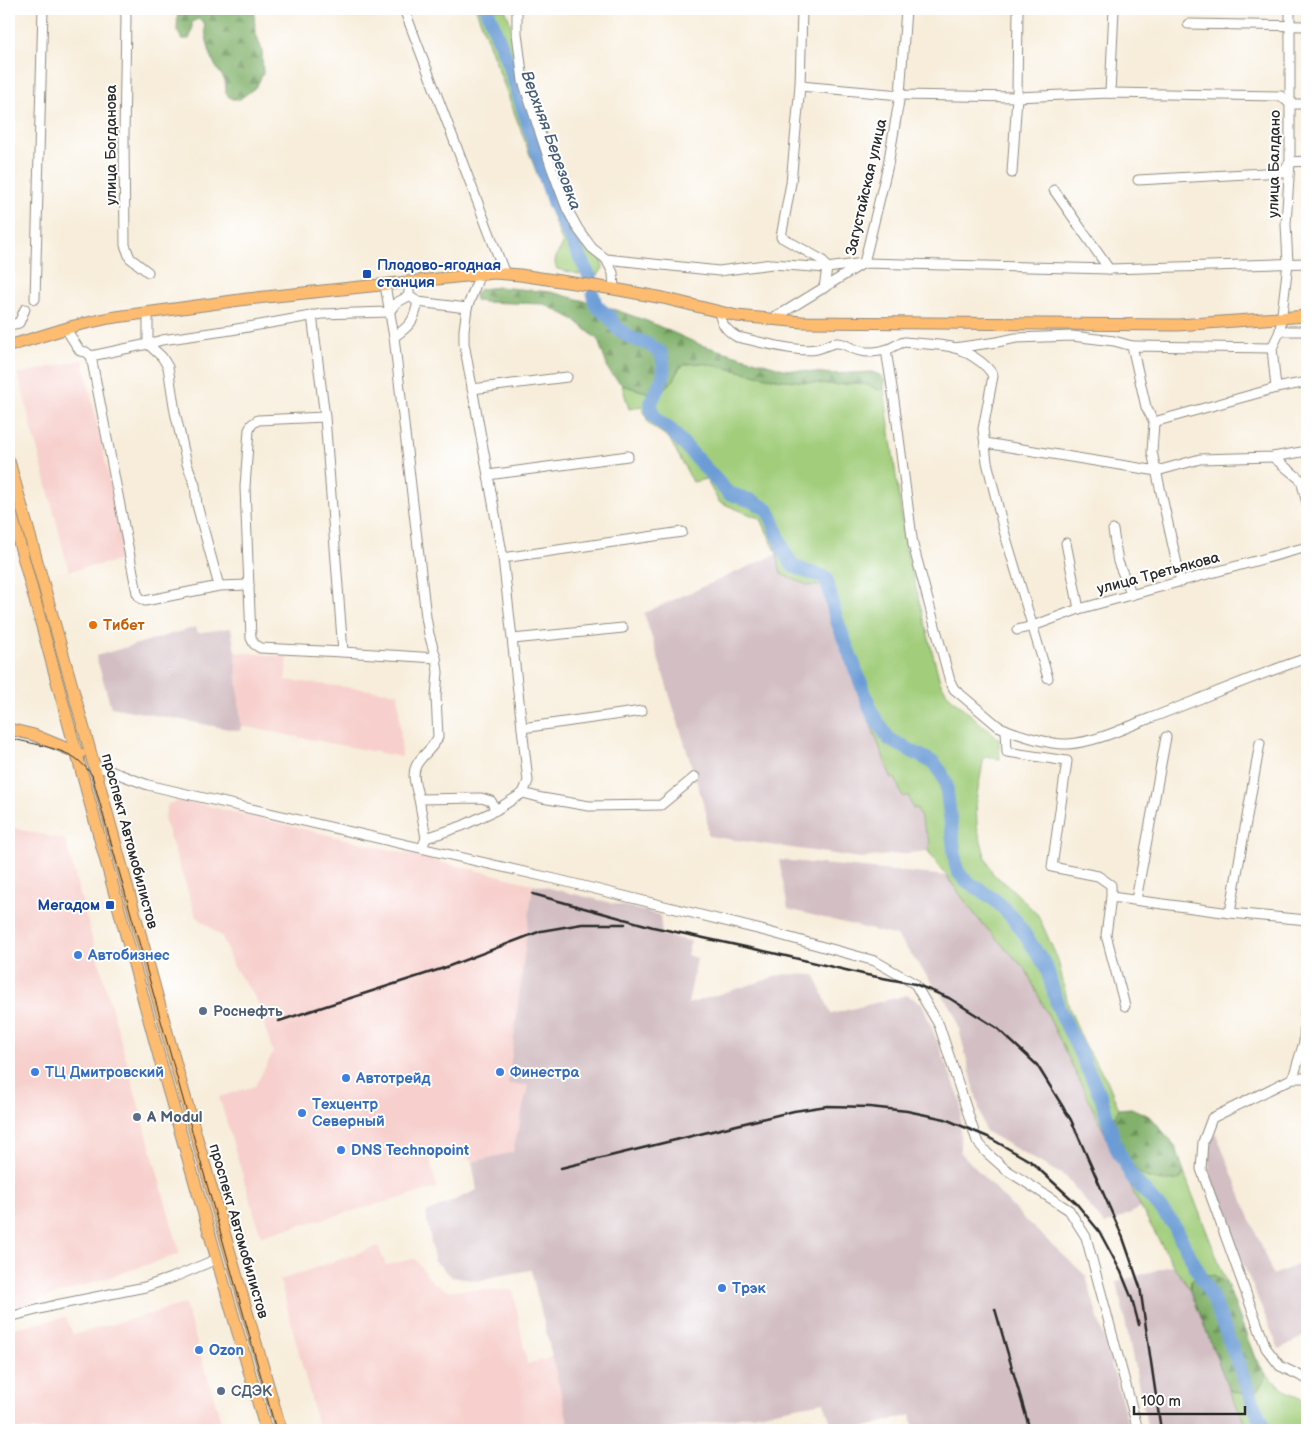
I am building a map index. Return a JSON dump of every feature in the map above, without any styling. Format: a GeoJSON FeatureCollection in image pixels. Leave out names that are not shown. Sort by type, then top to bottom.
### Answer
{"type":"FeatureCollection","features":[{"type":"Feature","properties":{"kind":"main road"},"geometry":{"type":"LineString","coordinates":[[9,346],[109,318],[148,312],[246,299],[480,274],[534,276],[663,298],[719,313],[802,322],[1281,325],[1307,316]]}},
{"type":"Feature","properties":{"kind":"main road","name":"проспект Автомобилистов"},"geometry":{"type":"LineString","coordinates":[[9,461],[179,1076],[281,1430]]}},
{"type":"Feature","properties":{"kind":"main road","name":"проспект Автомобилистов"},"geometry":{"type":"LineString","coordinates":[[9,505],[166,1082],[266,1430]]}},
{"type":"Feature","properties":{"kind":"main road"},"geometry":{"type":"LineString","coordinates":[[9,729],[34,735],[76,752],[94,765]]}},
{"type":"Feature","properties":{"kind":"street"},"geometry":{"type":"LineString","coordinates":[[35,299],[43,9]]}},
{"type":"Feature","properties":{"kind":"street","name":"улица Богданова"},"geometry":{"type":"LineString","coordinates":[[125,9],[125,245],[130,258],[148,272]]}},
{"type":"Feature","properties":{"kind":"street"},"geometry":{"type":"LineString","coordinates":[[404,9],[505,274]]}},
{"type":"Feature","properties":{"kind":"street"},"geometry":{"type":"LineString","coordinates":[[517,9],[517,33],[523,81],[567,210],[592,248],[606,259],[613,273],[614,289]]}},
{"type":"Feature","properties":{"kind":"street"},"geometry":{"type":"LineString","coordinates":[[802,9],[800,86],[791,183],[781,237],[822,260],[827,268],[824,288]]}},
{"type":"Feature","properties":{"kind":"street","name":"Загустайская улица"},"geometry":{"type":"LineString","coordinates":[[771,320],[864,263],[888,165],[900,95],[906,9]]}},
{"type":"Feature","properties":{"kind":"street"},"geometry":{"type":"LineString","coordinates":[[1012,173],[1017,97],[1018,9]]}},
{"type":"Feature","properties":{"kind":"street"},"geometry":{"type":"LineString","coordinates":[[1110,93],[1114,9]]}},
{"type":"Feature","properties":{"kind":"street","name":"улица Балдано"},"geometry":{"type":"LineString","coordinates":[[1272,348],[1281,325],[1288,263],[1286,224],[1290,162],[1290,9]]}},
{"type":"Feature","properties":{"kind":"street"},"geometry":{"type":"LineString","coordinates":[[1188,24],[1307,26]]}},
{"type":"Feature","properties":{"kind":"street"},"geometry":{"type":"LineString","coordinates":[[800,86],[900,95],[1017,97],[1110,93],[1281,96],[1290,104],[1307,104]]}},
{"type":"Feature","properties":{"kind":"street"},"geometry":{"type":"LineString","coordinates":[[1138,180],[1283,172],[1290,162],[1307,162]]}},
{"type":"Feature","properties":{"kind":"street"},"geometry":{"type":"LineString","coordinates":[[1054,190],[1109,269]]}},
{"type":"Feature","properties":{"kind":"street"},"geometry":{"type":"LineString","coordinates":[[606,259],[719,271],[772,264],[827,268],[864,263],[1109,269],[1307,263]]}},
{"type":"Feature","properties":{"kind":"street"},"geometry":{"type":"LineString","coordinates":[[426,838],[462,826],[496,810],[523,792],[528,781],[503,558],[464,343],[467,308],[480,274]]}},
{"type":"Feature","properties":{"kind":"street"},"geometry":{"type":"LineString","coordinates":[[409,283],[409,296]]}},
{"type":"Feature","properties":{"kind":"street"},"geometry":{"type":"LineString","coordinates":[[385,285],[394,337],[426,617],[438,672],[436,696],[438,736],[436,742],[416,766],[414,774],[426,838],[422,848]]}},
{"type":"Feature","properties":{"kind":"street"},"geometry":{"type":"LineString","coordinates":[[409,296],[418,302],[467,308]]}},
{"type":"Feature","properties":{"kind":"street"},"geometry":{"type":"LineString","coordinates":[[91,356],[162,340],[312,315],[389,312],[396,304],[409,296]]}},
{"type":"Feature","properties":{"kind":"street"},"geometry":{"type":"LineString","coordinates":[[394,337],[406,328],[414,318],[418,302]]}},
{"type":"Feature","properties":{"kind":"street"},"geometry":{"type":"LineString","coordinates":[[9,325],[19,323],[25,309]]}},
{"type":"Feature","properties":{"kind":"street"},"geometry":{"type":"LineString","coordinates":[[148,312],[148,344],[162,357],[168,367],[175,412],[187,464],[195,485],[197,505],[219,586]]}},
{"type":"Feature","properties":{"kind":"street"},"geometry":{"type":"LineString","coordinates":[[719,313],[722,324],[730,333],[737,337],[794,349],[818,349],[836,343],[867,352],[886,350],[898,343],[905,342],[954,348],[1016,338],[1072,336],[1114,341],[1132,346],[1272,348],[1276,388]]}},
{"type":"Feature","properties":{"kind":"street"},"geometry":{"type":"LineString","coordinates":[[312,315],[324,417],[343,652]]}},
{"type":"Feature","properties":{"kind":"street"},"geometry":{"type":"LineString","coordinates":[[1281,325],[1307,331]]}},
{"type":"Feature","properties":{"kind":"street"},"geometry":{"type":"LineString","coordinates":[[66,329],[80,350],[91,356],[137,593],[140,598],[145,601],[219,586],[249,585]]}},
{"type":"Feature","properties":{"kind":"street"},"geometry":{"type":"LineString","coordinates":[[1132,346],[1146,406],[1154,422],[1152,452],[1181,582]]}},
{"type":"Feature","properties":{"kind":"street"},"geometry":{"type":"LineString","coordinates":[[954,348],[984,364],[993,376],[983,429],[987,462],[1004,531],[1048,678]]}},
{"type":"Feature","properties":{"kind":"street"},"geometry":{"type":"LineString","coordinates":[[886,350],[913,545],[950,681],[954,689],[998,726],[1053,743],[1066,744],[1092,741],[1307,658]]}},
{"type":"Feature","properties":{"kind":"street"},"geometry":{"type":"LineString","coordinates":[[472,389],[567,377]]}},
{"type":"Feature","properties":{"kind":"street"},"geometry":{"type":"LineString","coordinates":[[1154,422],[1276,388],[1307,382]]}},
{"type":"Feature","properties":{"kind":"street"},"geometry":{"type":"LineString","coordinates":[[324,417],[258,420],[252,424],[249,430],[246,487],[249,585],[254,644],[260,648],[436,658]]}},
{"type":"Feature","properties":{"kind":"street"},"geometry":{"type":"LineString","coordinates":[[985,443],[1157,471],[1200,459],[1273,457],[1307,451]]}},
{"type":"Feature","properties":{"kind":"street"},"geometry":{"type":"LineString","coordinates":[[488,476],[628,456]]}},
{"type":"Feature","properties":{"kind":"street"},"geometry":{"type":"LineString","coordinates":[[1273,457],[1301,480],[1307,503]]}},
{"type":"Feature","properties":{"kind":"street"},"geometry":{"type":"LineString","coordinates":[[1113,530],[1118,562],[1132,595]]}},
{"type":"Feature","properties":{"kind":"street"},"geometry":{"type":"LineString","coordinates":[[503,558],[682,532]]}},
{"type":"Feature","properties":{"kind":"street"},"geometry":{"type":"LineString","coordinates":[[1066,543],[1079,609]]}},
{"type":"Feature","properties":{"kind":"street","name":"улица Третьякова"},"geometry":{"type":"LineString","coordinates":[[1017,630],[1034,626],[1079,609],[1307,547]]}},
{"type":"Feature","properties":{"kind":"street"},"geometry":{"type":"LineString","coordinates":[[513,639],[623,628]]}},
{"type":"Feature","properties":{"kind":"street"},"geometry":{"type":"LineString","coordinates":[[522,728],[642,711]]}},
{"type":"Feature","properties":{"kind":"street"},"geometry":{"type":"LineString","coordinates":[[1006,730],[1007,752],[1067,761],[1052,867],[1098,876],[1111,885],[1106,936],[1124,1006]]}},
{"type":"Feature","properties":{"kind":"street"},"geometry":{"type":"LineString","coordinates":[[1136,900],[1166,737]]}},
{"type":"Feature","properties":{"kind":"street"},"geometry":{"type":"LineString","coordinates":[[1230,912],[1260,743]]}},
{"type":"Feature","properties":{"kind":"street"},"geometry":{"type":"LineString","coordinates":[[94,765],[148,785],[422,848],[769,932],[875,961],[915,984],[939,1025],[977,1140],[986,1153],[1006,1169],[1069,1210],[1086,1237],[1138,1430]]}},
{"type":"Feature","properties":{"kind":"street"},"geometry":{"type":"LineString","coordinates":[[523,792],[542,798],[588,806],[661,805],[695,777]]}},
{"type":"Feature","properties":{"kind":"street"},"geometry":{"type":"LineString","coordinates":[[420,799],[481,798],[491,801],[496,810]]}},
{"type":"Feature","properties":{"kind":"street"},"geometry":{"type":"LineString","coordinates":[[1111,897],[1307,920]]}},
{"type":"Feature","properties":{"kind":"street"},"geometry":{"type":"LineString","coordinates":[[1293,1078],[1304,1042],[1305,1012],[1307,1010]]}},
{"type":"Feature","properties":{"kind":"street"},"geometry":{"type":"LineString","coordinates":[[1307,1078],[1293,1078],[1212,1118],[1203,1142],[1201,1170],[1266,1348],[1280,1366],[1307,1379]]}},
{"type":"Feature","properties":{"kind":"street"},"geometry":{"type":"LineString","coordinates":[[9,1316],[145,1287],[217,1259]]}},
{"type":"Feature","properties":{"kind":"shaded area"},"geometry":{"type":"Polygon","coordinates":[[[83,360],[127,559],[69,571],[18,374],[83,360]]]}},
{"type":"Feature","properties":{"kind":"shaded area"},"geometry":{"type":"Polygon","coordinates":[[[777,554],[781,574],[807,585],[823,586],[843,653],[892,779],[895,778],[903,797],[907,795],[917,807],[930,843],[928,851],[861,858],[708,836],[706,812],[644,613],[777,554]]]}},
{"type":"Feature","properties":{"kind":"shaded area"},"geometry":{"type":"Polygon","coordinates":[[[196,627],[197,633],[231,628],[235,652],[240,731],[111,707],[96,656],[196,627]]]}},
{"type":"Feature","properties":{"kind":"shaded area"},"geometry":{"type":"Polygon","coordinates":[[[235,652],[288,657],[285,680],[398,693],[402,757],[241,726],[235,652]]]}},
{"type":"Feature","properties":{"kind":"shaded area"},"geometry":{"type":"Polygon","coordinates":[[[182,800],[533,884],[508,1084],[528,1084],[513,1152],[472,1162],[461,1148],[430,1159],[437,1188],[261,1236],[219,1097],[255,1086],[273,1053],[256,999],[232,964],[222,937],[196,916],[164,819],[168,804],[182,800]]]}},
{"type":"Feature","properties":{"kind":"shaded area"},"geometry":{"type":"Polygon","coordinates":[[[9,827],[65,840],[180,1254],[9,1310],[9,827]]]}},
{"type":"Feature","properties":{"kind":"shaded area"},"geometry":{"type":"Polygon","coordinates":[[[779,860],[947,876],[979,920],[1026,970],[1141,1208],[1105,1225],[1066,1177],[985,1131],[955,1013],[897,936],[788,909],[779,860]]]}},
{"type":"Feature","properties":{"kind":"shaded area"},"geometry":{"type":"Polygon","coordinates":[[[533,884],[660,915],[662,935],[691,941],[687,955],[697,958],[688,1004],[784,974],[815,975],[831,1014],[907,995],[922,1003],[961,1102],[960,1152],[1021,1216],[1086,1276],[1130,1430],[914,1430],[911,1415],[855,1430],[833,1430],[824,1402],[668,1430],[570,1430],[531,1270],[478,1281],[452,1277],[434,1260],[426,1213],[477,1190],[472,1162],[513,1152],[528,1085],[508,1084],[533,884]]]}},
{"type":"Feature","properties":{"kind":"shaded area"},"geometry":{"type":"Polygon","coordinates":[[[1216,1134],[1273,1275],[1307,1261],[1307,1335],[1279,1349],[1211,1187],[1208,1154],[1211,1138],[1216,1134]]]}},
{"type":"Feature","properties":{"kind":"shaded area"},"geometry":{"type":"Polygon","coordinates":[[[378,1246],[386,1265],[415,1259],[432,1282],[447,1290],[513,1290],[527,1364],[553,1357],[570,1430],[319,1430],[280,1280],[378,1246]]]}},
{"type":"Feature","properties":{"kind":"shaded area"},"geometry":{"type":"Polygon","coordinates":[[[1173,1265],[1190,1289],[1229,1390],[1249,1430],[1148,1430],[1117,1282],[1173,1265]]]}},
{"type":"Feature","properties":{"kind":"shaded area"},"geometry":{"type":"Polygon","coordinates":[[[185,1304],[224,1430],[9,1430],[9,1329],[66,1317],[73,1335],[185,1304]]]}},
{"type":"Feature","properties":{"kind":"shaded area"},"geometry":{"type":"Polygon","coordinates":[[[811,1418],[815,1430],[745,1430],[811,1418]]]}},
{"type":"Feature","properties":{"kind":"green space"},"geometry":{"type":"Polygon","coordinates":[[[178,9],[254,9],[255,31],[262,50],[263,74],[256,87],[240,99],[232,99],[226,94],[225,80],[215,65],[209,49],[204,22],[198,19],[192,22],[192,32],[189,39],[182,39],[177,31],[178,9]]]}},
{"type":"Feature","properties":{"kind":"green space"},"geometry":{"type":"Polygon","coordinates":[[[476,9],[505,9],[510,22],[520,81],[559,205],[566,220],[587,250],[602,260],[603,268],[599,274],[591,277],[557,269],[555,260],[563,244],[476,9]]]}},
{"type":"Feature","properties":{"kind":"green space"},"geometry":{"type":"Polygon","coordinates":[[[499,287],[551,292],[610,308],[647,321],[701,345],[784,369],[832,374],[872,372],[882,376],[885,382],[884,389],[878,390],[869,385],[855,383],[835,385],[776,379],[702,363],[685,364],[679,369],[674,380],[664,390],[649,393],[622,385],[609,371],[598,340],[575,320],[544,304],[482,302],[475,300],[475,294],[480,289],[499,287]]]}},
{"type":"Feature","properties":{"kind":"green space"},"geometry":{"type":"Polygon","coordinates":[[[702,363],[776,379],[835,385],[855,383],[869,385],[878,390],[884,389],[906,549],[940,682],[950,697],[999,739],[1000,759],[984,757],[976,800],[977,826],[985,856],[993,874],[1010,887],[1038,915],[1058,960],[1069,1008],[1086,1048],[1107,1080],[1119,1109],[1116,1114],[1181,1179],[1184,1173],[1227,1284],[1214,1275],[1191,1280],[1190,1289],[1173,1265],[1141,1208],[1026,970],[979,920],[928,851],[930,843],[917,808],[913,809],[908,795],[903,797],[895,778],[892,779],[843,653],[823,586],[807,585],[781,574],[777,554],[761,519],[719,502],[706,479],[693,482],[669,438],[649,424],[641,406],[629,409],[622,385],[649,393],[674,380],[679,369],[685,364],[702,363]]]}},
{"type":"Feature","properties":{"kind":"green space"},"geometry":{"type":"Polygon","coordinates":[[[1131,1108],[1151,1117],[1176,1147],[1184,1173],[1181,1179],[1165,1181],[1148,1178],[1139,1173],[1130,1164],[1119,1143],[1113,1124],[1119,1109],[1131,1108]]]}},
{"type":"Feature","properties":{"kind":"green space"},"geometry":{"type":"Polygon","coordinates":[[[1200,1274],[1214,1275],[1227,1284],[1255,1358],[1266,1374],[1260,1387],[1253,1393],[1248,1394],[1229,1390],[1190,1289],[1191,1280],[1200,1274]]]}},
{"type":"Feature","properties":{"kind":"green space"},"geometry":{"type":"Polygon","coordinates":[[[1266,1374],[1282,1388],[1307,1402],[1307,1430],[1249,1430],[1229,1390],[1246,1395],[1263,1384],[1266,1374]]]}},
{"type":"Feature","properties":{"kind":"waterway","name":"Верхняя Березовка"},"geometry":{"type":"LineString","coordinates":[[487,9],[511,71],[554,204],[591,280]]}},
{"type":"Feature","properties":{"kind":"waterway"},"geometry":{"type":"LineString","coordinates":[[593,295],[596,306],[609,316],[616,327],[631,338],[648,344],[661,353],[664,374],[651,403],[652,413],[659,422],[671,430],[728,493],[752,501],[767,509],[784,552],[792,565],[826,578],[836,618],[873,715],[889,739],[934,763],[941,772],[946,784],[958,872],[965,880],[995,900],[1015,920],[1046,966],[1058,1007],[1101,1097],[1116,1147],[1132,1177],[1172,1222],[1213,1299],[1258,1415],[1267,1430]]}},
{"type":"Feature","properties":{"kind":"tram line"},"geometry":{"type":"LineString","coordinates":[[9,738],[64,752],[78,760],[92,775],[276,1430]]}},
{"type":"Feature","properties":{"kind":"railway"},"geometry":{"type":"LineString","coordinates":[[533,894],[653,927],[915,984],[949,998],[997,1028],[1037,1065],[1071,1120],[1123,1238],[1140,1287],[1161,1430]]}},
{"type":"Feature","properties":{"kind":"railway"},"geometry":{"type":"LineString","coordinates":[[279,1021],[444,968],[541,931],[582,924],[625,924]]}},
{"type":"Feature","properties":{"kind":"railway"},"geometry":{"type":"LineString","coordinates":[[561,1168],[794,1111],[827,1106],[870,1107],[907,1111],[945,1119],[988,1137],[1030,1161],[1076,1203],[1099,1231],[1121,1272],[1132,1299],[1139,1325]]}},
{"type":"Feature","properties":{"kind":"railway"},"geometry":{"type":"LineString","coordinates":[[995,1309],[1030,1430]]}},
{"type":"Feature","properties":{"kind":"place","name":"Плодово-ягодная станция"},"geometry":{"type":"Point","coordinates":[367,274]}},
{"type":"Feature","properties":{"kind":"place","name":"Тибет"},"geometry":{"type":"Point","coordinates":[93,625]}},
{"type":"Feature","properties":{"kind":"place","name":"Мегадом"},"geometry":{"type":"Point","coordinates":[110,905]}},
{"type":"Feature","properties":{"kind":"place","name":"Автобизнес"},"geometry":{"type":"Point","coordinates":[78,955]}},
{"type":"Feature","properties":{"kind":"place","name":"Роснефть"},"geometry":{"type":"Point","coordinates":[203,1011]}},
{"type":"Feature","properties":{"kind":"place","name":"ТЦ Дмитровский"},"geometry":{"type":"Point","coordinates":[35,1072]}},
{"type":"Feature","properties":{"kind":"place","name":"Финестра"},"geometry":{"type":"Point","coordinates":[500,1072]}},
{"type":"Feature","properties":{"kind":"place","name":"Автотрейд"},"geometry":{"type":"Point","coordinates":[346,1078]}},
{"type":"Feature","properties":{"kind":"place","name":"Техцентр Северный"},"geometry":{"type":"Point","coordinates":[302,1113]}},
{"type":"Feature","properties":{"kind":"place","name":"A Modul"},"geometry":{"type":"Point","coordinates":[137,1117]}},
{"type":"Feature","properties":{"kind":"place","name":"DNS Technopoint"},"geometry":{"type":"Point","coordinates":[341,1150]}},
{"type":"Feature","properties":{"kind":"place","name":"Трэк"},"geometry":{"type":"Point","coordinates":[722,1288]}},
{"type":"Feature","properties":{"kind":"place","name":"Ozon"},"geometry":{"type":"Point","coordinates":[199,1350]}},
{"type":"Feature","properties":{"kind":"place","name":"СДЭК"},"geometry":{"type":"Point","coordinates":[221,1391]}}]}
